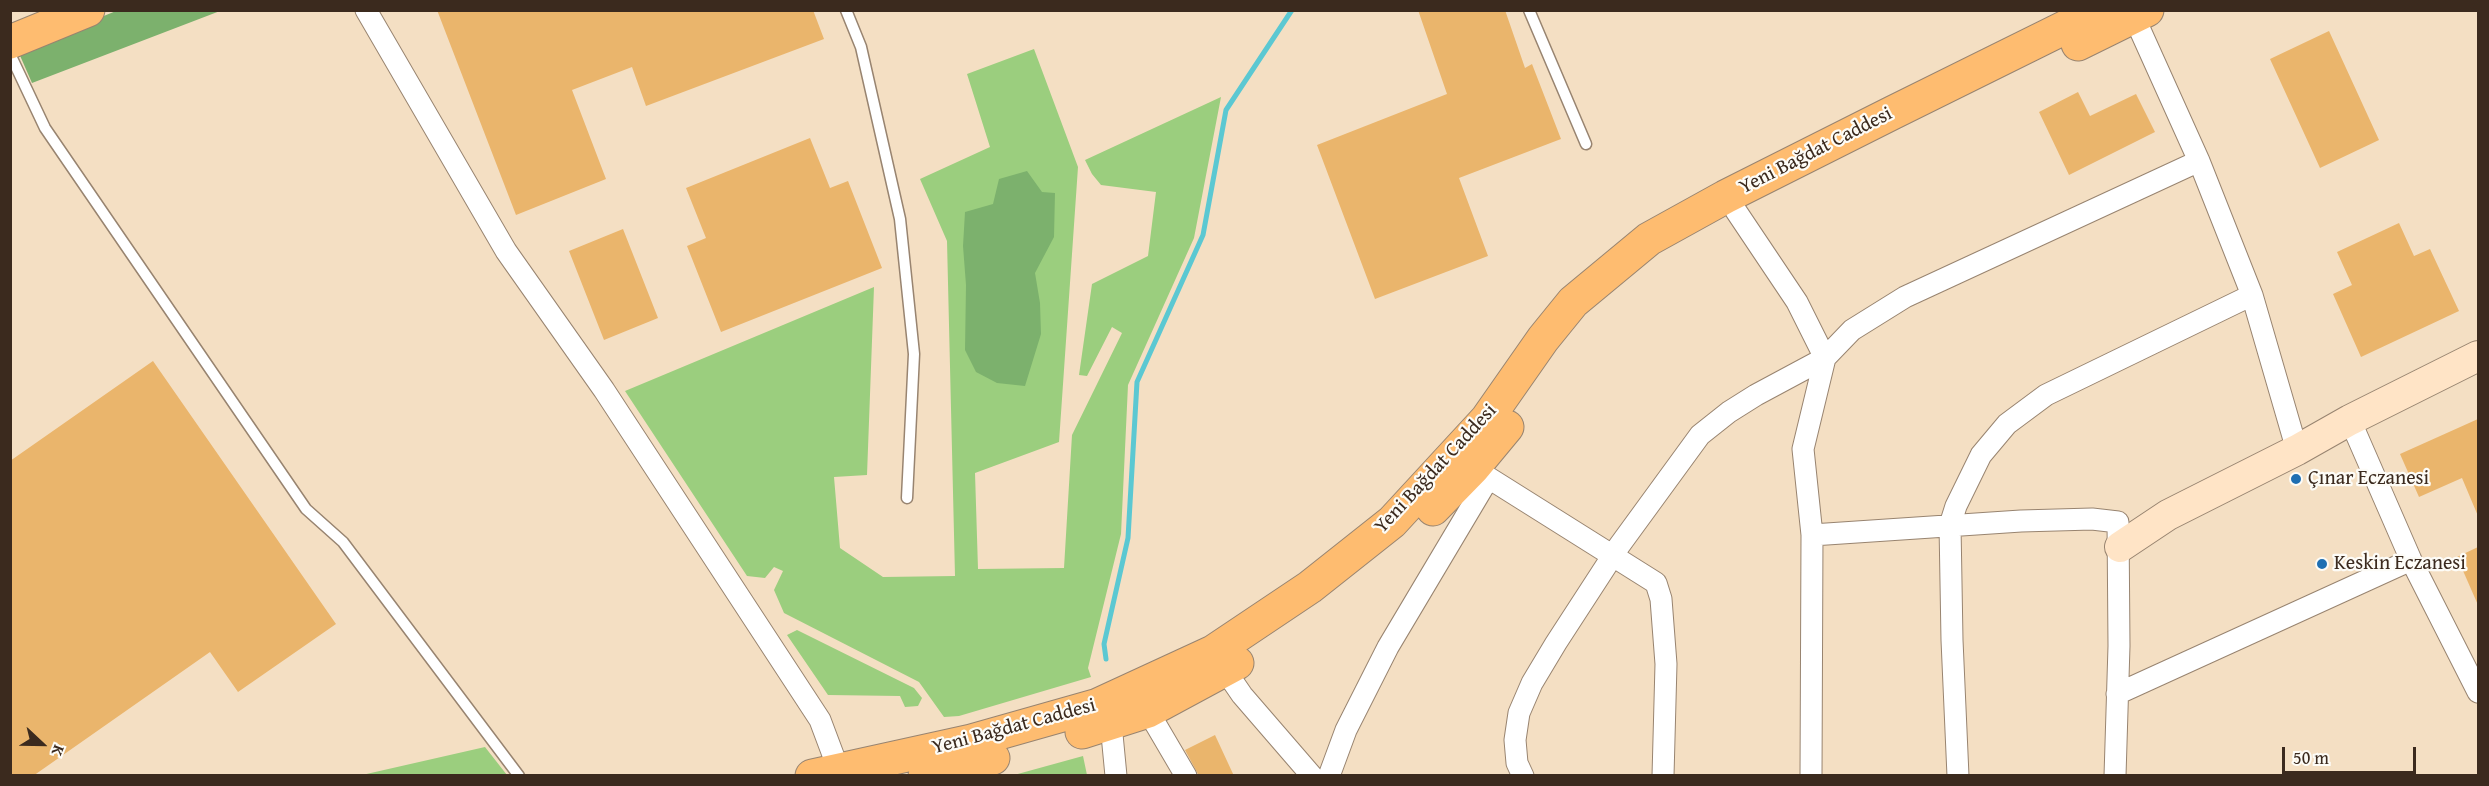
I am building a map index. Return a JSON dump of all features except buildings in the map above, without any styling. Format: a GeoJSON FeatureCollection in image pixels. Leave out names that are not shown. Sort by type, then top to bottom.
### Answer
{"type":"FeatureCollection","features":[{"type":"Feature","properties":{"kind":"main road","name":"Yeni Bağdat Caddesi"},"geometry":{"type":"LineString","coordinates":[[1219,662],[1392,522],[1487,418],[1543,339],[1573,302],[1649,239],[1725,197],[1892,112],[2100,10]]}},
{"type":"Feature","properties":{"kind":"main road"},"geometry":{"type":"LineString","coordinates":[[10,42],[80,13]]}},
{"type":"Feature","properties":{"kind":"main road","name":"Yeni Bağdat Caddesi"},"geometry":{"type":"LineString","coordinates":[[949,773],[1111,724],[1141,700],[1219,662],[1324,603],[1481,474],[1506,429],[1592,312],[1665,254],[1736,211],[2137,13]]}},
{"type":"Feature","properties":{"kind":"main road"},"geometry":{"type":"LineString","coordinates":[[2119,535],[2295,443],[2478,336]]}},
{"type":"Feature","properties":{"kind":"main road"},"geometry":{"type":"LineString","coordinates":[[2295,443],[2350,420],[2478,356]]}},
{"type":"Feature","properties":{"kind":"main road","name":"Yeni Bağdat Caddesi"},"geometry":{"type":"LineString","coordinates":[[830,773],[971,741],[1098,705],[1141,700]]}},
{"type":"Feature","properties":{"kind":"street"},"geometry":{"type":"LineString","coordinates":[[366,10],[506,250],[604,390],[820,720],[830,773]]}},
{"type":"Feature","properties":{"kind":"street"},"geometry":{"type":"LineString","coordinates":[[2137,13],[2252,295],[2295,443]]}},
{"type":"Feature","properties":{"kind":"street"},"geometry":{"type":"LineString","coordinates":[[1523,776],[1517,763],[1515,740],[1519,713],[1532,683],[1614,555],[1700,435],[1756,394],[1825,358],[1852,330],[1905,297],[2199,161]]}},
{"type":"Feature","properties":{"kind":"street"},"geometry":{"type":"LineString","coordinates":[[1736,211],[1797,302],[1825,358],[1803,449],[1812,535],[1811,776]]}},
{"type":"Feature","properties":{"kind":"street"},"geometry":{"type":"LineString","coordinates":[[1958,776],[1950,525],[1956,506],[1981,455],[2007,424],[2046,395],[2252,295]]}},
{"type":"Feature","properties":{"kind":"street"},"geometry":{"type":"LineString","coordinates":[[2350,420],[2411,560],[2478,692]]}},
{"type":"Feature","properties":{"kind":"street"},"geometry":{"type":"LineString","coordinates":[[1329,776],[1346,730],[1481,474],[1656,583],[1661,599],[1666,664],[1663,776]]}},
{"type":"Feature","properties":{"kind":"street"},"geometry":{"type":"LineString","coordinates":[[1812,535],[1950,525],[2092,519],[2119,535],[2115,776]]}},
{"type":"Feature","properties":{"kind":"street"},"geometry":{"type":"LineString","coordinates":[[2117,694],[2411,560]]}},
{"type":"Feature","properties":{"kind":"street"},"geometry":{"type":"LineString","coordinates":[[1219,662],[1242,695],[1312,776]]}},
{"type":"Feature","properties":{"kind":"street"},"geometry":{"type":"LineString","coordinates":[[1141,700],[1186,776]]}},
{"type":"Feature","properties":{"kind":"street"},"geometry":{"type":"LineString","coordinates":[[1111,724],[1116,776]]}},
{"type":"Feature","properties":{"kind":"lane"},"geometry":{"type":"LineString","coordinates":[[846,10],[861,47],[900,219],[914,354],[907,498]]}},
{"type":"Feature","properties":{"kind":"lane"},"geometry":{"type":"LineString","coordinates":[[1529,10],[1586,144]]}},
{"type":"Feature","properties":{"kind":"lane"},"geometry":{"type":"LineString","coordinates":[[10,54],[45,128],[306,509],[343,542],[519,776]]}},
{"type":"Feature","properties":{"kind":"green space"},"geometry":{"type":"Polygon","coordinates":[[[116,11],[220,11],[32,83],[18,51],[116,11]]]}},
{"type":"Feature","properties":{"kind":"green space"},"geometry":{"type":"Polygon","coordinates":[[[1034,49],[1078,167],[1059,442],[975,473],[978,569],[1064,568],[1072,435],[1122,333],[1112,327],[1087,376],[1079,375],[1092,284],[1148,256],[1156,192],[1101,185],[1085,160],[1221,97],[1194,238],[1128,385],[1121,534],[1088,668],[1091,677],[959,716],[944,717],[919,682],[784,613],[774,590],[783,571],[774,567],[765,578],[747,576],[625,391],[874,287],[867,475],[834,477],[840,548],[883,577],[955,576],[947,241],[920,179],[990,147],[967,74],[1034,49]]]}},
{"type":"Feature","properties":{"kind":"green space"},"geometry":{"type":"Polygon","coordinates":[[[1027,171],[1042,192],[1055,193],[1054,237],[1035,273],[1040,303],[1041,334],[1025,386],[997,383],[976,372],[965,350],[966,285],[963,246],[965,212],[993,204],[999,179],[1027,171]]]}},
{"type":"Feature","properties":{"kind":"green space"},"geometry":{"type":"Polygon","coordinates":[[[797,630],[914,688],[922,698],[918,706],[905,707],[900,696],[828,695],[787,635],[797,630]]]}},
{"type":"Feature","properties":{"kind":"green space"},"geometry":{"type":"Polygon","coordinates":[[[485,747],[507,775],[362,775],[485,747]]]}},
{"type":"Feature","properties":{"kind":"green space"},"geometry":{"type":"Polygon","coordinates":[[[1083,756],[1087,775],[1014,775],[1054,764],[1083,756]]]}},
{"type":"Feature","properties":{"kind":"waterway"},"geometry":{"type":"LineString","coordinates":[[1106,659],[1104,644],[1128,538],[1137,382],[1203,235],[1226,110],[1292,10]]}},
{"type":"Feature","properties":{"kind":"place","name":"Çınar Eczanesi"},"geometry":{"type":"Point","coordinates":[2296,479]}},
{"type":"Feature","properties":{"kind":"place","name":"Keskin Eczanesi"},"geometry":{"type":"Point","coordinates":[2322,564]}}]}
